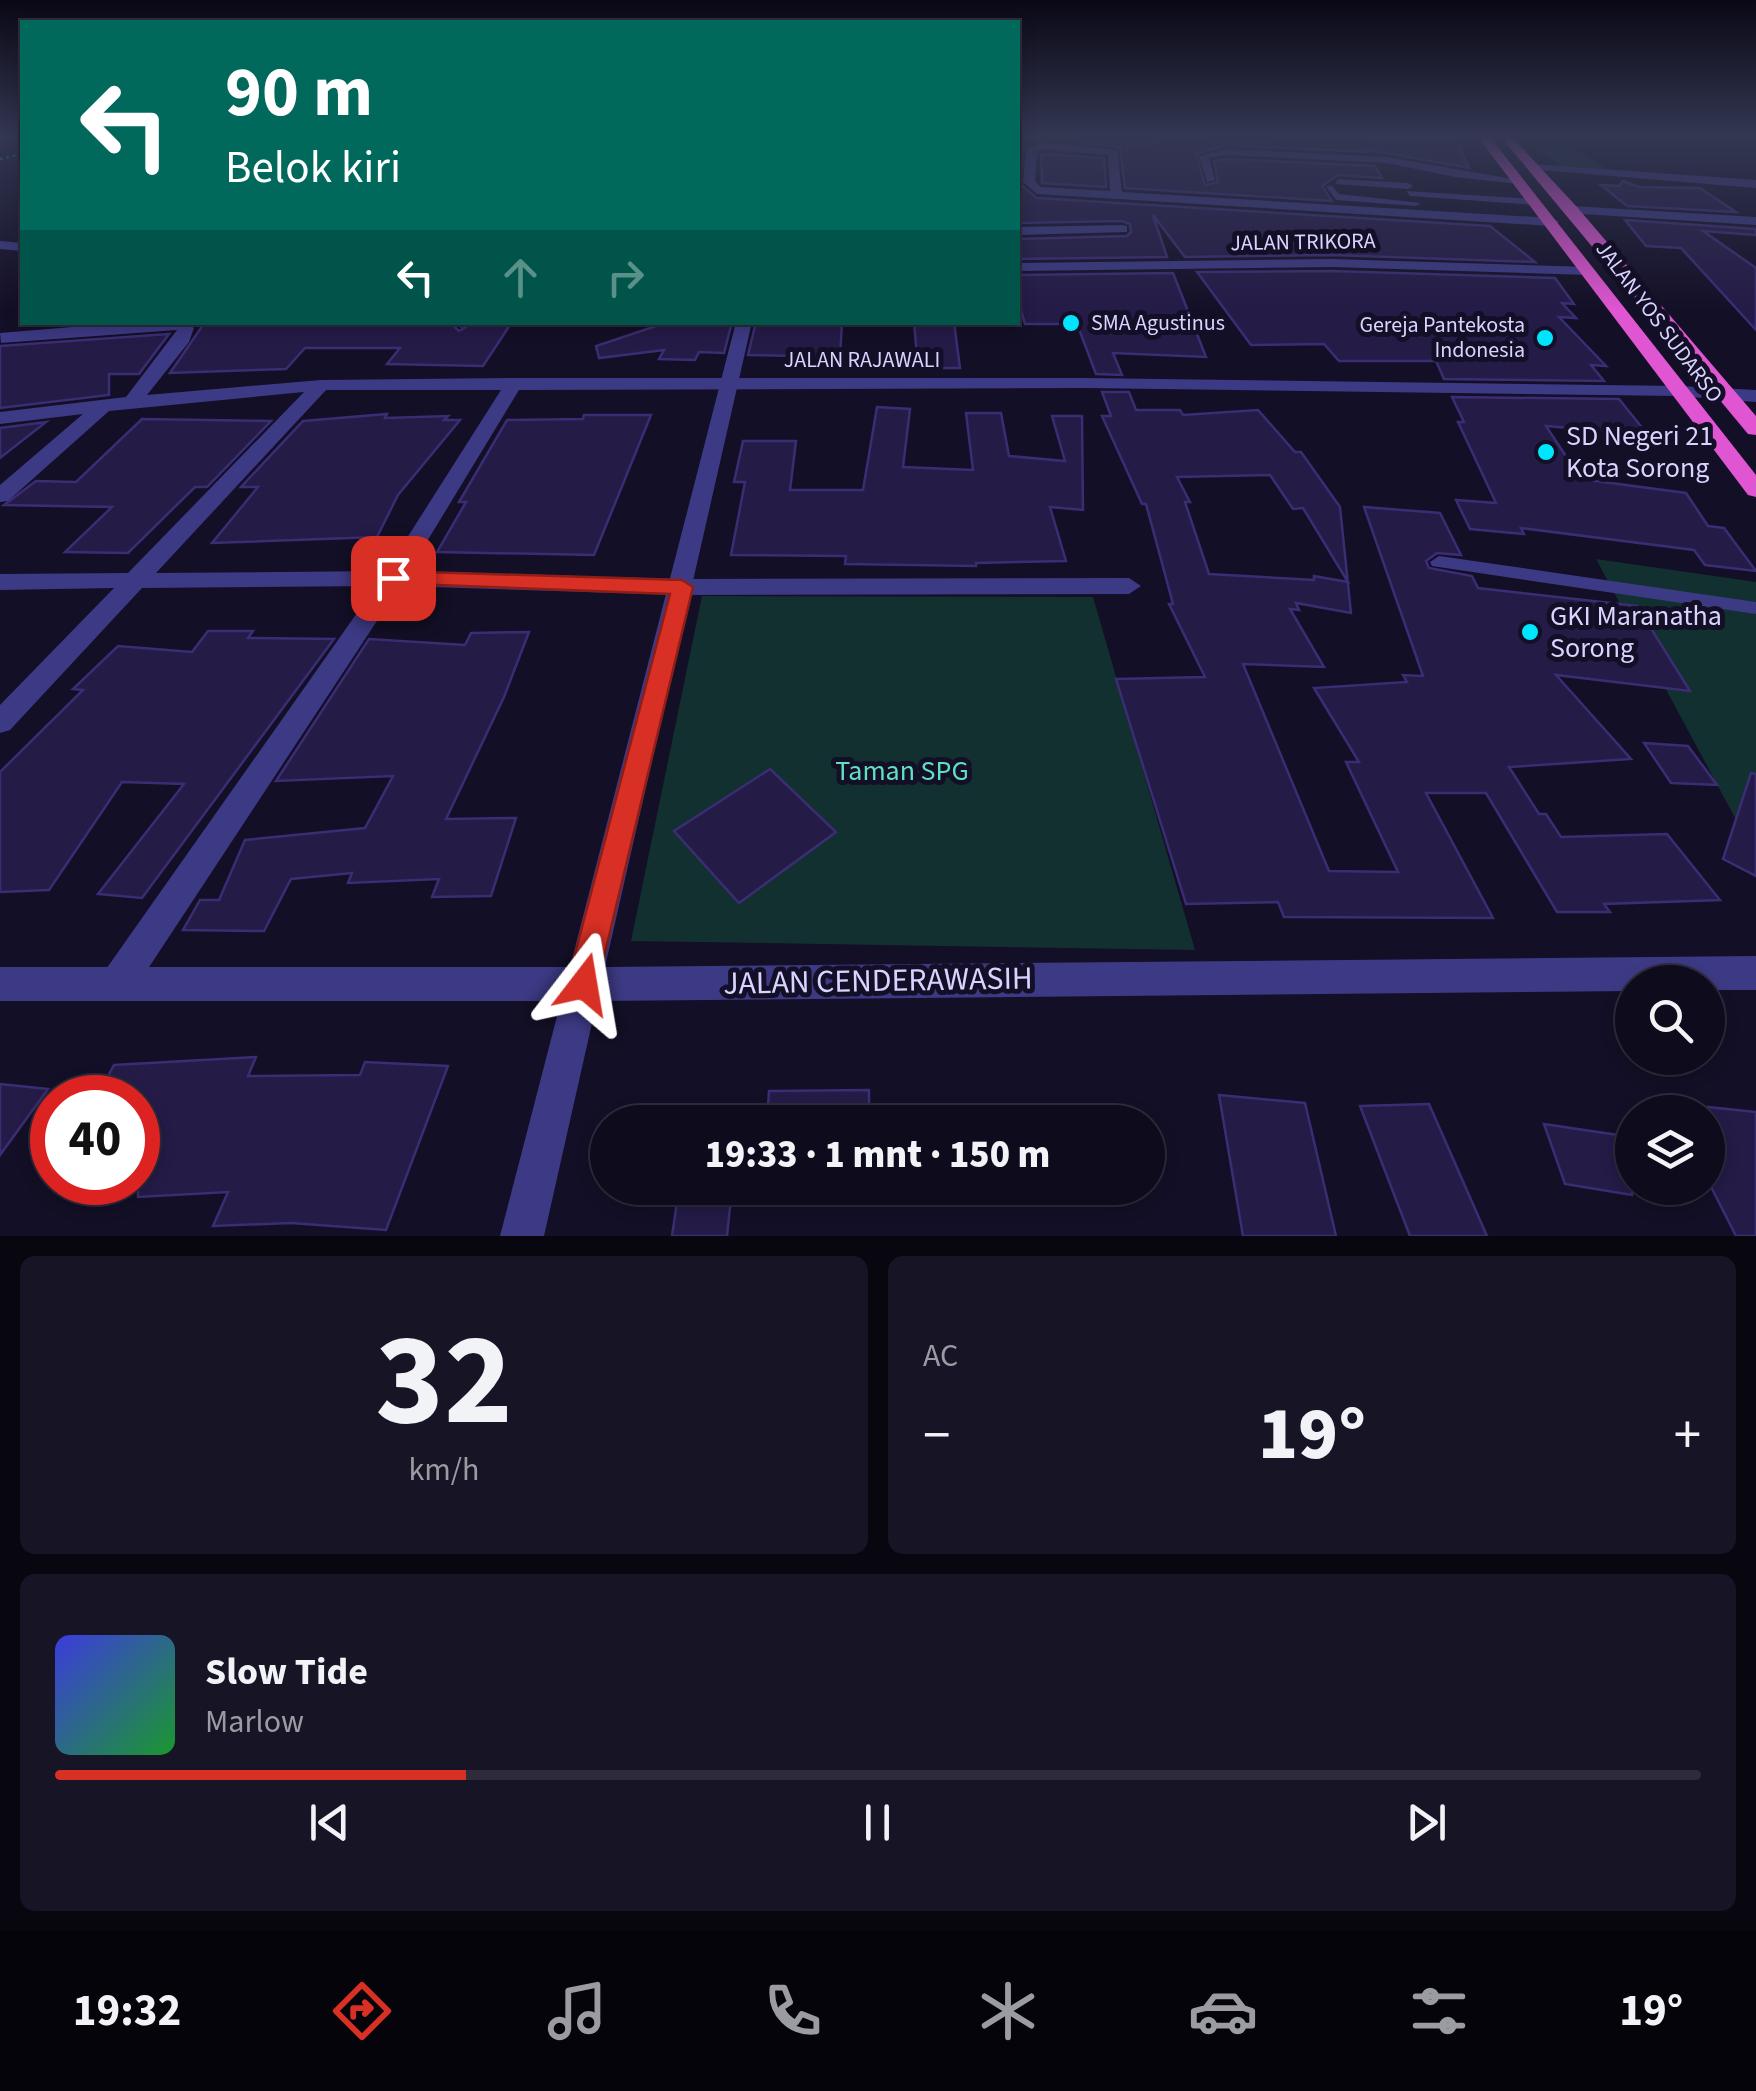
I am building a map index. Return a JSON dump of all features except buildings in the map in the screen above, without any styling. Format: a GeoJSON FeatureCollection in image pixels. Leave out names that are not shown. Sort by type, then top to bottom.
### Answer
{"type":"FeatureCollection","features":[{"type":"Feature","properties":{"kind":"highway","name":"JALAN YOS SUDARSO"},"geometry":{"type":"LineString","coordinates":[[1529,195],[1756,490]]}},
{"type":"Feature","properties":{"kind":"highway"},"geometry":{"type":"LineString","coordinates":[[1558,195],[1756,429]]}},
{"type":"Feature","properties":{"kind":"street"},"geometry":{"type":"LineString","coordinates":[[1112,195],[1552,222]]}},
{"type":"Feature","properties":{"kind":"street"},"geometry":{"type":"LineString","coordinates":[[1572,210],[1756,220]]}},
{"type":"Feature","properties":{"kind":"street"},"geometry":{"type":"LineString","coordinates":[[1020,231],[1122,230]]}},
{"type":"Feature","properties":{"kind":"street","name":"JALAN TRIKORA"},"geometry":{"type":"LineString","coordinates":[[1020,267],[1332,262],[1588,272]]}},
{"type":"Feature","properties":{"kind":"street"},"geometry":{"type":"LineString","coordinates":[[1,338],[162,325]]}},
{"type":"Feature","properties":{"kind":"street"},"geometry":{"type":"LineString","coordinates":[[131,403],[183,338],[186,328],[177,325]]}},
{"type":"Feature","properties":{"kind":"street"},"geometry":{"type":"LineString","coordinates":[[522,1236],[743,325]]}},
{"type":"Feature","properties":{"kind":"street","name":"JALAN RAJAWALI"},"geometry":{"type":"LineString","coordinates":[[0,418],[321,385],[730,382],[1678,391],[1756,396]]}},
{"type":"Feature","properties":{"kind":"street"},"geometry":{"type":"LineString","coordinates":[[117,984],[393,578],[514,384]]}},
{"type":"Feature","properties":{"kind":"street"},"geometry":{"type":"LineString","coordinates":[[0,723],[321,385]]}},
{"type":"Feature","properties":{"kind":"street"},"geometry":{"type":"LineString","coordinates":[[0,496],[103,406]]}},
{"type":"Feature","properties":{"kind":"street"},"geometry":{"type":"LineString","coordinates":[[0,582],[393,578],[682,587],[1129,586]]}},
{"type":"Feature","properties":{"kind":"street","name":"JALAN CENDERAWASIH"},"geometry":{"type":"LineString","coordinates":[[0,984],[584,984],[1756,973]]}},
{"type":"Feature","properties":{"kind":"lane"},"geometry":{"type":"LineString","coordinates":[[1336,195],[1535,202]]}},
{"type":"Feature","properties":{"kind":"lane"},"geometry":{"type":"LineString","coordinates":[[1398,195],[1413,197]]}},
{"type":"Feature","properties":{"kind":"lane"},"geometry":{"type":"LineString","coordinates":[[1438,562],[1756,608]]}},
{"type":"Feature","properties":{"kind":"green space"},"geometry":{"type":"Polygon","coordinates":[[[1596,559],[1756,582],[1756,857],[1596,559]]]}},
{"type":"Feature","properties":{"kind":"green space","name":"Taman SPG"},"geometry":{"type":"Polygon","coordinates":[[[702,596],[1093,597],[1195,950],[631,941],[702,596]]]}},
{"type":"Feature","properties":{"kind":"place","name":"SMA Agustinus"},"geometry":{"type":"Point","coordinates":[1071,323]}},
{"type":"Feature","properties":{"kind":"place","name":"Gereja Pantekosta Indonesia"},"geometry":{"type":"Point","coordinates":[1545,338]}},
{"type":"Feature","properties":{"kind":"place","name":"SD Negeri 21 Kota Sorong"},"geometry":{"type":"Point","coordinates":[1546,452]}},
{"type":"Feature","properties":{"kind":"place","name":"GKI Maranatha Sorong"},"geometry":{"type":"Point","coordinates":[1530,632]}},
{"type":"Feature","properties":{"kind":"route"},"geometry":{"type":"LineString","coordinates":[[393,578],[682,587],[584,984]]}}]}
